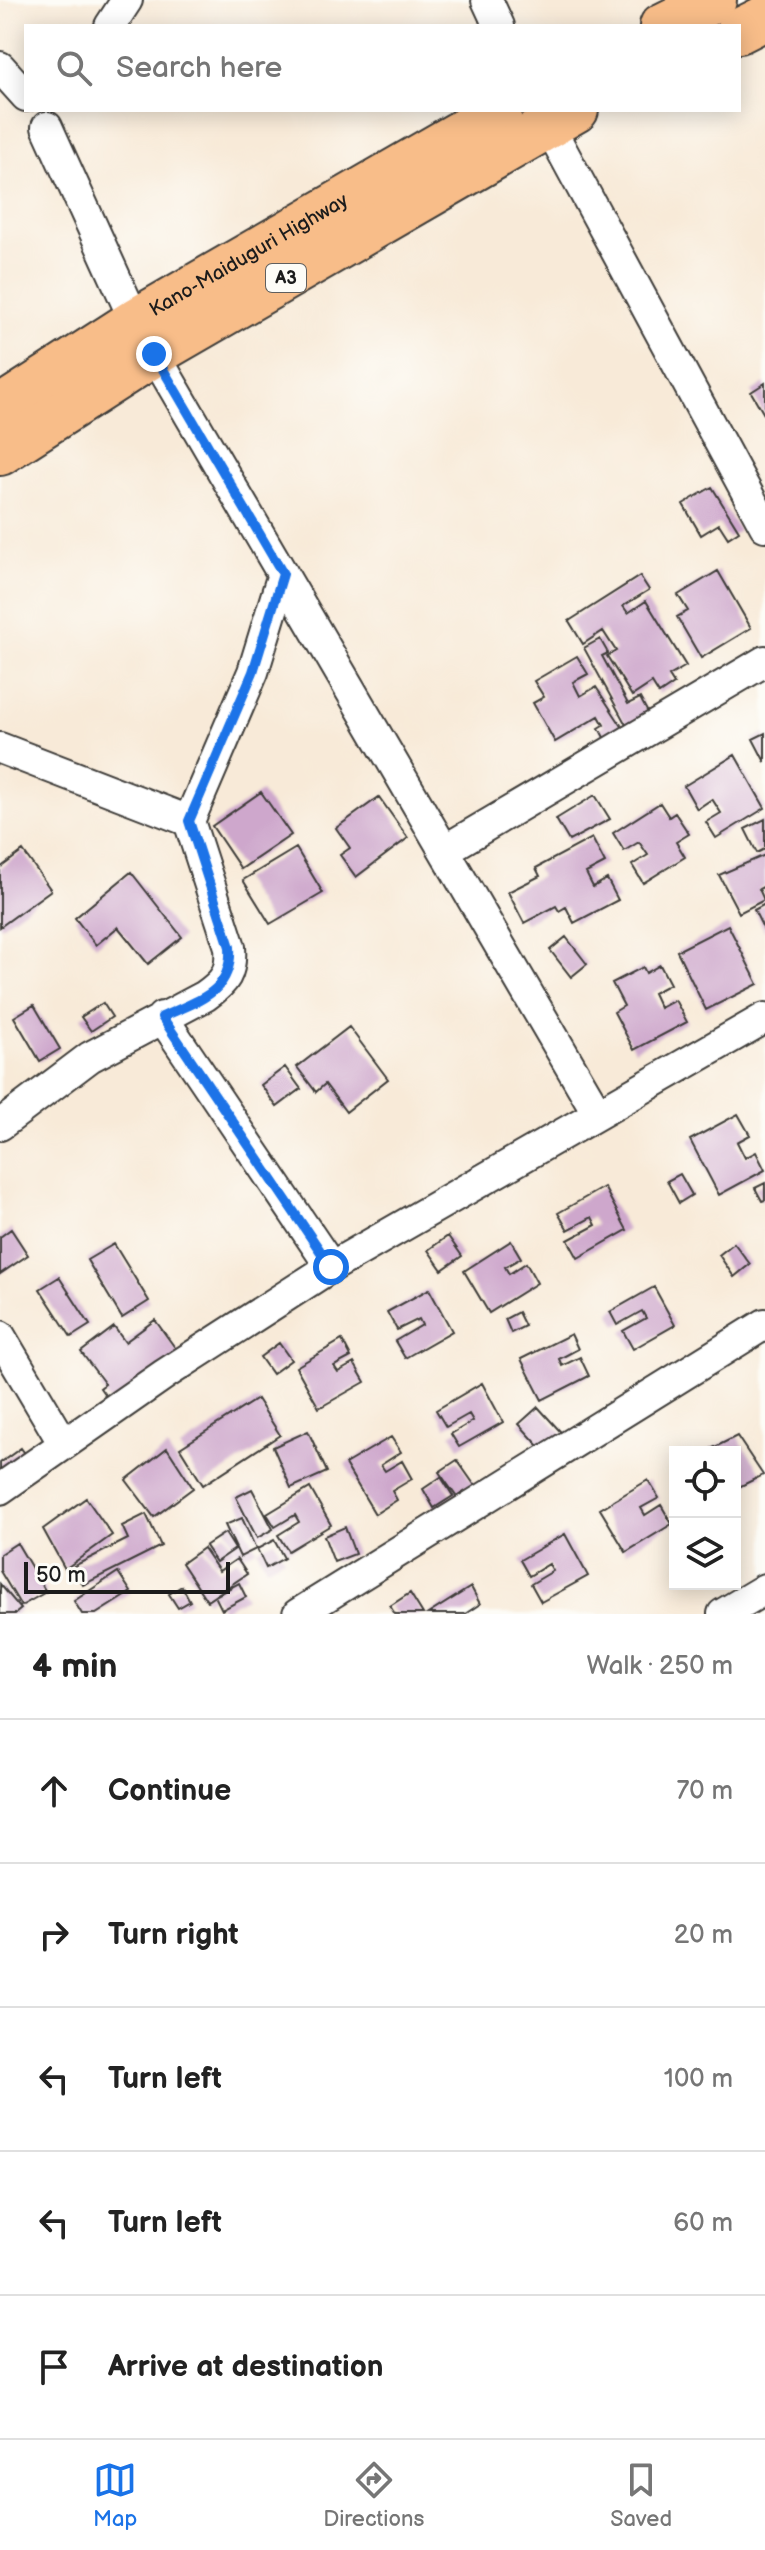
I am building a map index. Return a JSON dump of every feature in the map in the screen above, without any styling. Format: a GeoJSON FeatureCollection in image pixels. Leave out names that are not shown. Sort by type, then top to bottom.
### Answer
{"type":"FeatureCollection","features":[{"type":"Feature","properties":{"kind":"highway"},"geometry":{"type":"LineString","coordinates":[[666,24],[714,0]]}},
{"type":"Feature","properties":{"kind":"highway"},"geometry":{"type":"LineString","coordinates":[[741,30],[765,18]]}},
{"type":"Feature","properties":{"kind":"highway","name":"Kano-Maiduguri Highway"},"geometry":{"type":"LineString","coordinates":[[0,453],[144,338],[497,112]]}},
{"type":"Feature","properties":{"kind":"highway","name":"Kano-Maiduguri Highway"},"geometry":{"type":"LineString","coordinates":[[0,408],[144,338],[554,115]]}},
{"type":"Feature","properties":{"kind":"street"},"geometry":{"type":"LineString","coordinates":[[111,24],[127,0]]}},
{"type":"Feature","properties":{"kind":"street"},"geometry":{"type":"LineString","coordinates":[[487,0],[498,24]]}},
{"type":"Feature","properties":{"kind":"street"},"geometry":{"type":"LineString","coordinates":[[0,67],[24,94]]}},
{"type":"Feature","properties":{"kind":"street"},"geometry":{"type":"LineString","coordinates":[[554,115],[765,526]]}},
{"type":"Feature","properties":{"kind":"street"},"geometry":{"type":"LineString","coordinates":[[46,116],[144,338],[597,1112]]}},
{"type":"Feature","properties":{"kind":"street"},"geometry":{"type":"LineString","coordinates":[[0,1125],[90,1057],[205,996],[221,984],[231,968],[230,947],[189,821],[253,672],[283,574]]}},
{"type":"Feature","properties":{"kind":"street"},"geometry":{"type":"LineString","coordinates":[[445,850],[765,661]]}},
{"type":"Feature","properties":{"kind":"street"},"geometry":{"type":"LineString","coordinates":[[0,748],[189,821]]}},
{"type":"Feature","properties":{"kind":"street"},"geometry":{"type":"LineString","coordinates":[[162,1017],[331,1267]]}},
{"type":"Feature","properties":{"kind":"street"},"geometry":{"type":"LineString","coordinates":[[0,1489],[165,1374],[331,1267],[765,1018]]}},
{"type":"Feature","properties":{"kind":"street"},"geometry":{"type":"LineString","coordinates":[[298,1614],[765,1324]]}},
{"type":"Feature","properties":{"kind":"street"},"geometry":{"type":"LineString","coordinates":[[0,1336],[64,1444]]}},
{"type":"Feature","properties":{"kind":"street"},"geometry":{"type":"LineString","coordinates":[[723,1614],[765,1589]]}},
{"type":"Feature","properties":{"kind":"building"},"geometry":{"type":"Polygon","coordinates":[[[765,383],[765,416],[751,392],[765,383]]]}},
{"type":"Feature","properties":{"kind":"building"},"geometry":{"type":"Polygon","coordinates":[[[712,487],[739,531],[728,538],[719,524],[701,535],[683,504],[712,487]]]}},
{"type":"Feature","properties":{"kind":"building"},"geometry":{"type":"Polygon","coordinates":[[[718,571],[751,628],[701,658],[677,617],[688,611],[678,595],[718,571]]]}},
{"type":"Feature","properties":{"kind":"building"},"geometry":{"type":"Polygon","coordinates":[[[640,576],[649,590],[623,606],[628,613],[646,601],[686,666],[669,676],[674,684],[659,694],[652,683],[632,696],[607,656],[616,651],[603,631],[583,644],[569,621],[640,576]]]}},
{"type":"Feature","properties":{"kind":"building"},"geometry":{"type":"Polygon","coordinates":[[[600,639],[608,653],[602,656],[628,704],[640,698],[653,722],[631,734],[584,648],[600,639]]]}},
{"type":"Feature","properties":{"kind":"building"},"geometry":{"type":"Polygon","coordinates":[[[577,656],[588,674],[573,682],[580,696],[596,687],[629,737],[609,747],[599,728],[604,725],[599,716],[555,742],[533,703],[544,697],[534,681],[577,656]]]}},
{"type":"Feature","properties":{"kind":"building"},"geometry":{"type":"Polygon","coordinates":[[[765,733],[765,762],[753,739],[765,733]]]}},
{"type":"Feature","properties":{"kind":"building"},"geometry":{"type":"Polygon","coordinates":[[[735,755],[765,808],[716,838],[706,822],[721,813],[712,799],[697,809],[684,786],[735,755]]]}},
{"type":"Feature","properties":{"kind":"building"},"geometry":{"type":"Polygon","coordinates":[[[261,792],[291,835],[241,869],[212,826],[261,792]]]}},
{"type":"Feature","properties":{"kind":"building"},"geometry":{"type":"Polygon","coordinates":[[[595,795],[610,819],[569,841],[556,819],[595,795]]]}},
{"type":"Feature","properties":{"kind":"building"},"geometry":{"type":"Polygon","coordinates":[[[379,797],[408,838],[356,877],[340,855],[350,848],[336,828],[379,797]]]}},
{"type":"Feature","properties":{"kind":"building"},"geometry":{"type":"Polygon","coordinates":[[[660,803],[669,817],[675,813],[689,834],[676,842],[685,857],[643,883],[632,865],[648,855],[639,842],[624,851],[613,833],[660,803]]]}},
{"type":"Feature","properties":{"kind":"building"},"geometry":{"type":"Polygon","coordinates":[[[765,819],[765,849],[757,853],[745,829],[765,819]]]}},
{"type":"Feature","properties":{"kind":"building"},"geometry":{"type":"Polygon","coordinates":[[[592,838],[605,863],[586,873],[593,887],[607,879],[618,900],[574,923],[566,907],[559,911],[556,906],[524,923],[508,892],[540,876],[536,868],[592,838]]]}},
{"type":"Feature","properties":{"kind":"building"},"geometry":{"type":"Polygon","coordinates":[[[296,848],[323,893],[270,924],[243,880],[296,848]]]}},
{"type":"Feature","properties":{"kind":"building"},"geometry":{"type":"Polygon","coordinates":[[[23,851],[51,890],[0,927],[0,868],[23,851]]]}},
{"type":"Feature","properties":{"kind":"building"},"geometry":{"type":"Polygon","coordinates":[[[765,855],[765,886],[759,889],[764,900],[739,913],[719,875],[765,855]]]}},
{"type":"Feature","properties":{"kind":"building"},"geometry":{"type":"Polygon","coordinates":[[[131,872],[182,937],[148,964],[118,927],[96,945],[75,918],[131,872]]]}},
{"type":"Feature","properties":{"kind":"building"},"geometry":{"type":"Polygon","coordinates":[[[765,904],[765,932],[754,910],[765,904]]]}},
{"type":"Feature","properties":{"kind":"building"},"geometry":{"type":"Polygon","coordinates":[[[728,925],[758,984],[706,1010],[677,951],[728,925]]]}},
{"type":"Feature","properties":{"kind":"building"},"geometry":{"type":"Polygon","coordinates":[[[566,937],[587,964],[571,977],[550,950],[566,937]]]}},
{"type":"Feature","properties":{"kind":"building"},"geometry":{"type":"Polygon","coordinates":[[[660,965],[670,984],[653,993],[660,1008],[675,1000],[687,1022],[634,1050],[614,1012],[624,1006],[612,983],[643,967],[646,973],[660,965]]]}},
{"type":"Feature","properties":{"kind":"building"},"geometry":{"type":"Polygon","coordinates":[[[103,1003],[112,1017],[91,1031],[81,1017],[103,1003]]]}},
{"type":"Feature","properties":{"kind":"building"},"geometry":{"type":"Polygon","coordinates":[[[34,1005],[60,1049],[40,1061],[14,1017],[34,1005]]]}},
{"type":"Feature","properties":{"kind":"building"},"geometry":{"type":"Polygon","coordinates":[[[349,1027],[388,1079],[346,1112],[325,1084],[316,1092],[297,1067],[349,1027]]]}},
{"type":"Feature","properties":{"kind":"building"},"geometry":{"type":"Polygon","coordinates":[[[285,1067],[301,1089],[277,1107],[261,1085],[285,1067]]]}},
{"type":"Feature","properties":{"kind":"building"},"geometry":{"type":"Polygon","coordinates":[[[738,1114],[750,1135],[737,1142],[745,1158],[756,1152],[765,1170],[719,1195],[690,1140],[738,1114]]]}},
{"type":"Feature","properties":{"kind":"building"},"geometry":{"type":"Polygon","coordinates":[[[680,1174],[692,1195],[679,1203],[667,1181],[680,1174]]]}},
{"type":"Feature","properties":{"kind":"building"},"geometry":{"type":"Polygon","coordinates":[[[765,1183],[765,1200],[762,1201],[755,1188],[765,1183]]]}},
{"type":"Feature","properties":{"kind":"building"},"geometry":{"type":"Polygon","coordinates":[[[604,1187],[627,1230],[578,1258],[568,1240],[596,1225],[592,1217],[568,1230],[558,1213],[604,1187]]]}},
{"type":"Feature","properties":{"kind":"building"},"geometry":{"type":"Polygon","coordinates":[[[11,1229],[28,1255],[0,1274],[0,1237],[11,1229]]]}},
{"type":"Feature","properties":{"kind":"building"},"geometry":{"type":"Polygon","coordinates":[[[448,1236],[462,1256],[442,1270],[428,1250],[448,1236]]]}},
{"type":"Feature","properties":{"kind":"building"},"geometry":{"type":"Polygon","coordinates":[[[511,1241],[521,1258],[505,1267],[509,1274],[526,1263],[537,1283],[489,1313],[464,1271],[511,1241]]]}},
{"type":"Feature","properties":{"kind":"building"},"geometry":{"type":"Polygon","coordinates":[[[734,1243],[750,1264],[734,1277],[719,1255],[734,1243]]]}},
{"type":"Feature","properties":{"kind":"building"},"geometry":{"type":"Polygon","coordinates":[[[114,1244],[149,1301],[122,1318],[87,1260],[114,1244]]]}},
{"type":"Feature","properties":{"kind":"building"},"geometry":{"type":"Polygon","coordinates":[[[59,1277],[90,1325],[71,1337],[40,1289],[59,1277]]]}},
{"type":"Feature","properties":{"kind":"building"},"geometry":{"type":"Polygon","coordinates":[[[654,1287],[675,1325],[633,1349],[623,1331],[646,1318],[642,1311],[617,1325],[610,1312],[654,1287]]]}},
{"type":"Feature","properties":{"kind":"building"},"geometry":{"type":"Polygon","coordinates":[[[429,1289],[452,1331],[405,1358],[395,1341],[422,1325],[419,1319],[397,1330],[387,1312],[429,1289]]]}},
{"type":"Feature","properties":{"kind":"building"},"geometry":{"type":"Polygon","coordinates":[[[518,1312],[525,1326],[511,1333],[505,1319],[518,1312]]]}},
{"type":"Feature","properties":{"kind":"building"},"geometry":{"type":"Polygon","coordinates":[[[155,1320],[181,1356],[113,1406],[100,1388],[105,1384],[81,1352],[114,1327],[125,1342],[155,1320]]]}},
{"type":"Feature","properties":{"kind":"building"},"geometry":{"type":"Polygon","coordinates":[[[571,1334],[578,1349],[559,1359],[562,1366],[580,1357],[589,1376],[542,1400],[521,1359],[571,1334]]]}},
{"type":"Feature","properties":{"kind":"building"},"geometry":{"type":"Polygon","coordinates":[[[342,1340],[351,1357],[334,1366],[338,1372],[354,1363],[365,1382],[319,1408],[296,1367],[342,1340]]]}},
{"type":"Feature","properties":{"kind":"building"},"geometry":{"type":"Polygon","coordinates":[[[279,1343],[291,1360],[272,1374],[260,1357],[279,1343]]]}},
{"type":"Feature","properties":{"kind":"building"},"geometry":{"type":"Polygon","coordinates":[[[482,1383],[503,1422],[459,1447],[451,1434],[473,1421],[469,1414],[446,1427],[436,1410],[482,1383]]]}},
{"type":"Feature","properties":{"kind":"building"},"geometry":{"type":"Polygon","coordinates":[[[257,1399],[280,1435],[203,1485],[180,1448],[257,1399]]]}},
{"type":"Feature","properties":{"kind":"building"},"geometry":{"type":"Polygon","coordinates":[[[538,1407],[568,1440],[549,1457],[519,1424],[538,1407]]]}},
{"type":"Feature","properties":{"kind":"building"},"geometry":{"type":"Polygon","coordinates":[[[308,1431],[327,1472],[291,1488],[273,1447],[308,1431]]]}},
{"type":"Feature","properties":{"kind":"building"},"geometry":{"type":"Polygon","coordinates":[[[737,1436],[763,1475],[741,1486],[741,1446],[717,1446],[737,1436]]]}},
{"type":"Feature","properties":{"kind":"building"},"geometry":{"type":"Polygon","coordinates":[[[391,1437],[401,1452],[381,1465],[385,1471],[402,1461],[412,1479],[392,1491],[397,1500],[375,1514],[345,1464],[391,1437]]]}},
{"type":"Feature","properties":{"kind":"building"},"geometry":{"type":"Polygon","coordinates":[[[21,1448],[35,1467],[0,1491],[0,1463],[21,1448]]]}},
{"type":"Feature","properties":{"kind":"building"},"geometry":{"type":"Polygon","coordinates":[[[167,1448],[193,1488],[154,1517],[126,1480],[167,1448]]]}},
{"type":"Feature","properties":{"kind":"building"},"geometry":{"type":"Polygon","coordinates":[[[457,1460],[478,1490],[461,1503],[439,1472],[457,1460]]]}},
{"type":"Feature","properties":{"kind":"building"},"geometry":{"type":"Polygon","coordinates":[[[441,1477],[453,1496],[434,1508],[423,1489],[441,1477]]]}},
{"type":"Feature","properties":{"kind":"building"},"geometry":{"type":"Polygon","coordinates":[[[648,1480],[659,1498],[641,1508],[645,1515],[661,1505],[669,1519],[669,1526],[626,1552],[600,1509],[648,1480]]]}},
{"type":"Feature","properties":{"kind":"building"},"geometry":{"type":"Polygon","coordinates":[[[310,1488],[331,1525],[288,1551],[278,1535],[299,1522],[295,1515],[275,1527],[267,1514],[310,1488]]]}},
{"type":"Feature","properties":{"kind":"building"},"geometry":{"type":"Polygon","coordinates":[[[252,1489],[273,1529],[257,1538],[236,1497],[252,1489]]]}},
{"type":"Feature","properties":{"kind":"building"},"geometry":{"type":"Polygon","coordinates":[[[86,1498],[112,1535],[65,1569],[43,1529],[86,1498]]]}},
{"type":"Feature","properties":{"kind":"building"},"geometry":{"type":"Polygon","coordinates":[[[146,1514],[161,1546],[83,1585],[74,1566],[128,1539],[122,1526],[146,1514]]]}},
{"type":"Feature","properties":{"kind":"building"},"geometry":{"type":"Polygon","coordinates":[[[242,1518],[256,1549],[240,1557],[225,1525],[242,1518]]]}},
{"type":"Feature","properties":{"kind":"building"},"geometry":{"type":"Polygon","coordinates":[[[345,1527],[355,1554],[334,1562],[324,1536],[345,1527]]]}},
{"type":"Feature","properties":{"kind":"building"},"geometry":{"type":"Polygon","coordinates":[[[225,1533],[235,1549],[216,1562],[205,1546],[225,1533]]]}},
{"type":"Feature","properties":{"kind":"building"},"geometry":{"type":"Polygon","coordinates":[[[565,1534],[588,1576],[541,1602],[531,1584],[553,1571],[549,1564],[529,1576],[520,1560],[565,1534]]]}},
{"type":"Feature","properties":{"kind":"building"},"geometry":{"type":"Polygon","coordinates":[[[274,1540],[284,1558],[266,1568],[257,1549],[274,1540]]]}},
{"type":"Feature","properties":{"kind":"building"},"geometry":{"type":"Polygon","coordinates":[[[17,1543],[46,1592],[21,1606],[0,1571],[0,1554],[17,1543]]]}},
{"type":"Feature","properties":{"kind":"building"},"geometry":{"type":"Polygon","coordinates":[[[203,1548],[219,1571],[237,1559],[247,1574],[207,1601],[182,1563],[203,1548]]]}},
{"type":"Feature","properties":{"kind":"building"},"geometry":{"type":"Polygon","coordinates":[[[118,1572],[131,1592],[96,1614],[82,1614],[74,1601],[118,1572]]]}},
{"type":"Feature","properties":{"kind":"building"},"geometry":{"type":"Polygon","coordinates":[[[239,1583],[246,1597],[222,1610],[215,1596],[239,1583]]]}},
{"type":"Feature","properties":{"kind":"building"},"geometry":{"type":"Polygon","coordinates":[[[0,1584],[21,1609],[15,1614],[0,1614],[0,1584]]]}},
{"type":"Feature","properties":{"kind":"building"},"geometry":{"type":"Polygon","coordinates":[[[182,1586],[190,1601],[178,1608],[169,1594],[182,1586]]]}},
{"type":"Feature","properties":{"kind":"building"},"geometry":{"type":"Polygon","coordinates":[[[471,1587],[480,1604],[465,1614],[428,1614],[471,1587]]]}},
{"type":"Feature","properties":{"kind":"building"},"geometry":{"type":"Polygon","coordinates":[[[410,1593],[423,1614],[395,1614],[390,1606],[410,1593]]]}},
{"type":"Feature","properties":{"kind":"route"},"geometry":{"type":"LineString","coordinates":[[154,354],[283,574],[253,672],[189,821],[230,947],[231,968],[221,984],[205,996],[162,1017],[331,1267]]}}]}
